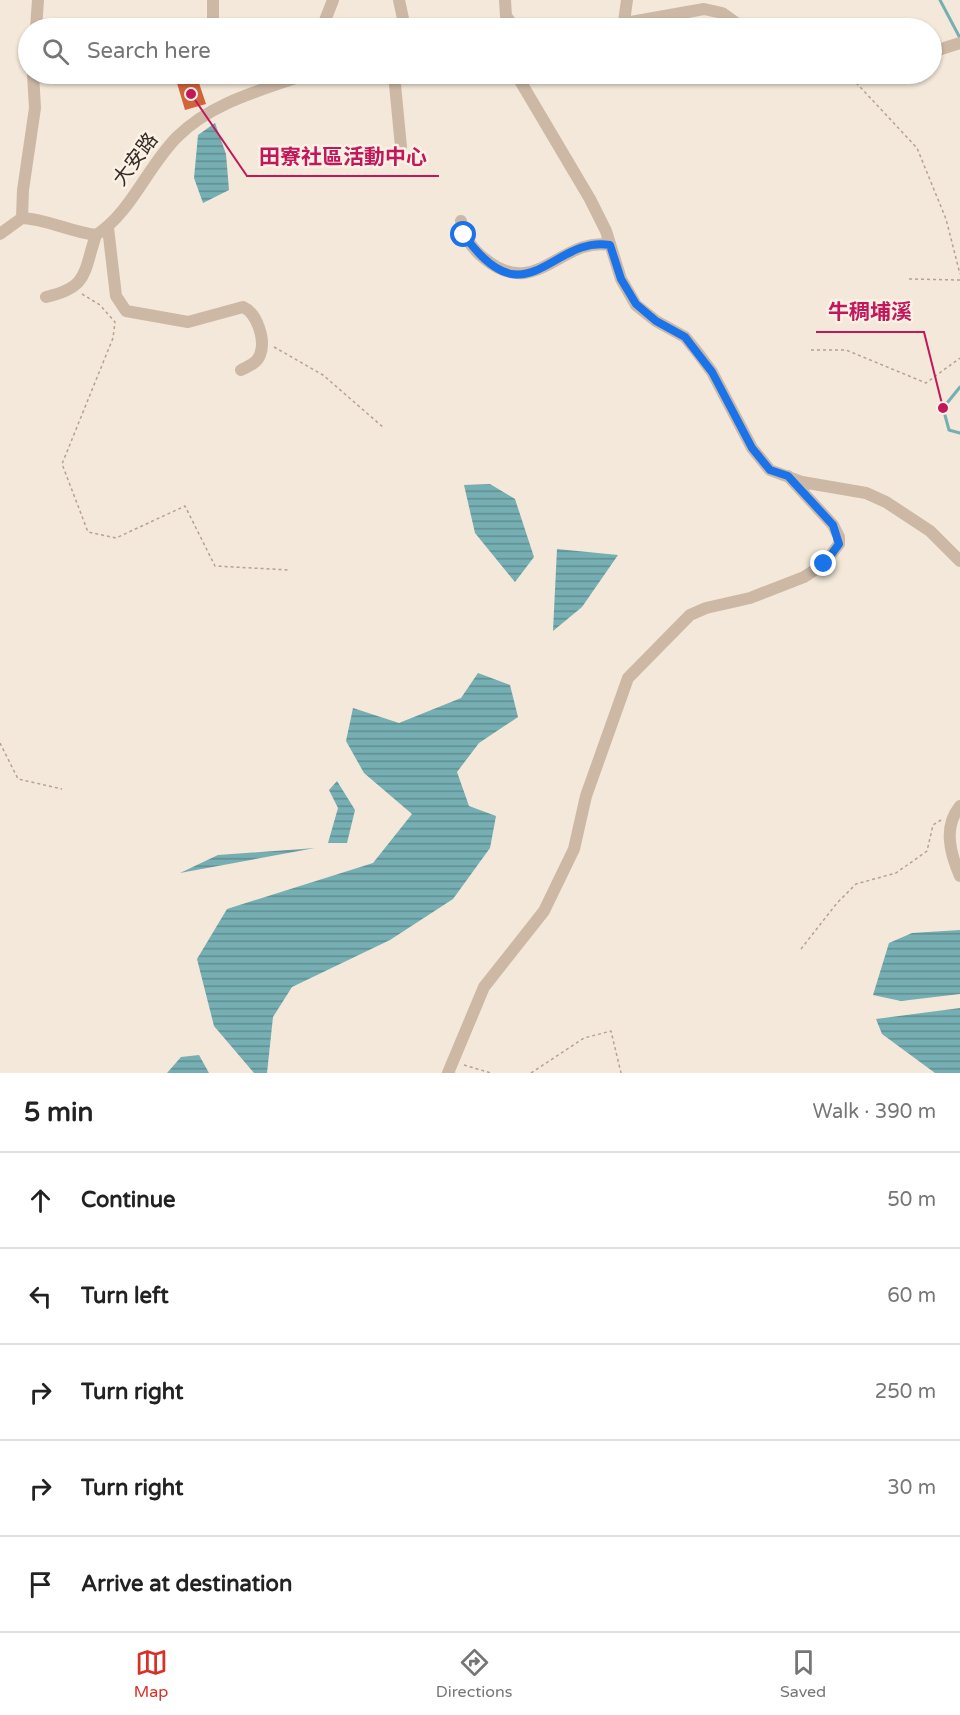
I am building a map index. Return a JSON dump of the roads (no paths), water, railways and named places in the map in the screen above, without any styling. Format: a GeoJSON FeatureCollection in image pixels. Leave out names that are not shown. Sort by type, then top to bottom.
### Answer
{"type":"FeatureCollection","features":[{"type":"Feature","properties":{"kind":"street"},"geometry":{"type":"LineString","coordinates":[[37,18],[38,0]]}},
{"type":"Feature","properties":{"kind":"street"},"geometry":{"type":"LineString","coordinates":[[213,0],[213,18]]}},
{"type":"Feature","properties":{"kind":"street"},"geometry":{"type":"LineString","coordinates":[[326,18],[333,0]]}},
{"type":"Feature","properties":{"kind":"street"},"geometry":{"type":"LineString","coordinates":[[399,0],[403,18]]}},
{"type":"Feature","properties":{"kind":"street"},"geometry":{"type":"LineString","coordinates":[[505,0],[508,18]]}},
{"type":"Feature","properties":{"kind":"street"},"geometry":{"type":"LineString","coordinates":[[625,18],[627,0]]}},
{"type":"Feature","properties":{"kind":"street"},"geometry":{"type":"LineString","coordinates":[[649,18],[704,9],[722,13],[729,18]]}},
{"type":"Feature","properties":{"kind":"street"},"geometry":{"type":"LineString","coordinates":[[942,49],[960,43]]}},
{"type":"Feature","properties":{"kind":"street"},"geometry":{"type":"LineString","coordinates":[[22,218],[23,190],[35,108],[34,84]]}},
{"type":"Feature","properties":{"kind":"street","name":"大安路"},"geometry":{"type":"LineString","coordinates":[[96,235],[108,228],[175,138],[199,116],[281,84]]}},
{"type":"Feature","properties":{"kind":"street"},"geometry":{"type":"LineString","coordinates":[[395,84],[401,147]]}},
{"type":"Feature","properties":{"kind":"street"},"geometry":{"type":"LineString","coordinates":[[522,84],[590,199],[606,231],[621,279],[636,304],[656,321],[685,337],[712,372],[752,448],[770,470],[802,482],[866,493],[886,502],[930,531],[960,561]]}},
{"type":"Feature","properties":{"kind":"street"},"geometry":{"type":"LineString","coordinates":[[0,234],[22,218],[39,219],[64,229],[96,235],[81,280],[75,288],[46,297]]}},
{"type":"Feature","properties":{"kind":"street"},"geometry":{"type":"LineString","coordinates":[[461,221],[464,235],[476,252],[496,268],[508,273],[525,275],[590,246],[610,245]]}},
{"type":"Feature","properties":{"kind":"street"},"geometry":{"type":"LineString","coordinates":[[108,228],[116,296],[126,312],[188,322],[243,307],[255,316],[261,353],[256,362],[241,370]]}},
{"type":"Feature","properties":{"kind":"street"},"geometry":{"type":"LineString","coordinates":[[451,1067],[484,987],[544,911],[574,849],[586,796],[628,678],[690,615],[706,608],[750,598],[804,578],[824,564],[839,544],[833,525],[788,476]]}},
{"type":"Feature","properties":{"kind":"street"},"geometry":{"type":"LineString","coordinates":[[958,808],[950,819],[949,832],[951,851],[960,876]]}},
{"type":"Feature","properties":{"kind":"water"},"geometry":{"type":"Polygon","coordinates":[[[215,123],[226,154],[229,190],[203,203],[194,178],[198,135],[215,123]]]}},
{"type":"Feature","properties":{"kind":"water"},"geometry":{"type":"Polygon","coordinates":[[[490,484],[515,499],[534,557],[515,582],[475,533],[464,485],[490,484]]]}},
{"type":"Feature","properties":{"kind":"water"},"geometry":{"type":"Polygon","coordinates":[[[557,549],[618,555],[582,607],[553,631],[557,549]]]}},
{"type":"Feature","properties":{"kind":"water"},"geometry":{"type":"Polygon","coordinates":[[[478,673],[510,685],[518,717],[479,743],[457,772],[469,806],[496,816],[490,848],[453,899],[390,940],[292,987],[273,1017],[267,1073],[254,1073],[214,1026],[197,959],[227,909],[373,863],[412,814],[364,773],[346,741],[353,708],[399,723],[461,698],[478,673]]]}},
{"type":"Feature","properties":{"kind":"water"},"geometry":{"type":"Polygon","coordinates":[[[337,781],[355,810],[347,843],[328,843],[338,808],[329,790],[337,781]]]}},
{"type":"Feature","properties":{"kind":"water"},"geometry":{"type":"Polygon","coordinates":[[[315,848],[180,873],[218,855],[315,848]]]}},
{"type":"Feature","properties":{"kind":"water"},"geometry":{"type":"Polygon","coordinates":[[[960,930],[960,994],[901,1001],[873,995],[889,943],[912,933],[960,930]]]}},
{"type":"Feature","properties":{"kind":"water"},"geometry":{"type":"Polygon","coordinates":[[[960,1008],[960,1073],[935,1073],[882,1034],[876,1019],[960,1008]]]}},
{"type":"Feature","properties":{"kind":"water"},"geometry":{"type":"Polygon","coordinates":[[[199,1055],[209,1073],[167,1073],[181,1057],[199,1055]]]}},
{"type":"Feature","properties":{"kind":"waterway"},"geometry":{"type":"LineString","coordinates":[[940,0],[960,38]]}},
{"type":"Feature","properties":{"kind":"waterway"},"geometry":{"type":"LineString","coordinates":[[960,387],[943,408],[949,430],[960,433]]}},
{"type":"Feature","properties":{"kind":"place","name":"田寮社區活動中心"},"geometry":{"type":"Point","coordinates":[191,94]}},
{"type":"Feature","properties":{"kind":"place","name":"牛稠埔溪"},"geometry":{"type":"Point","coordinates":[943,408]}}]}
